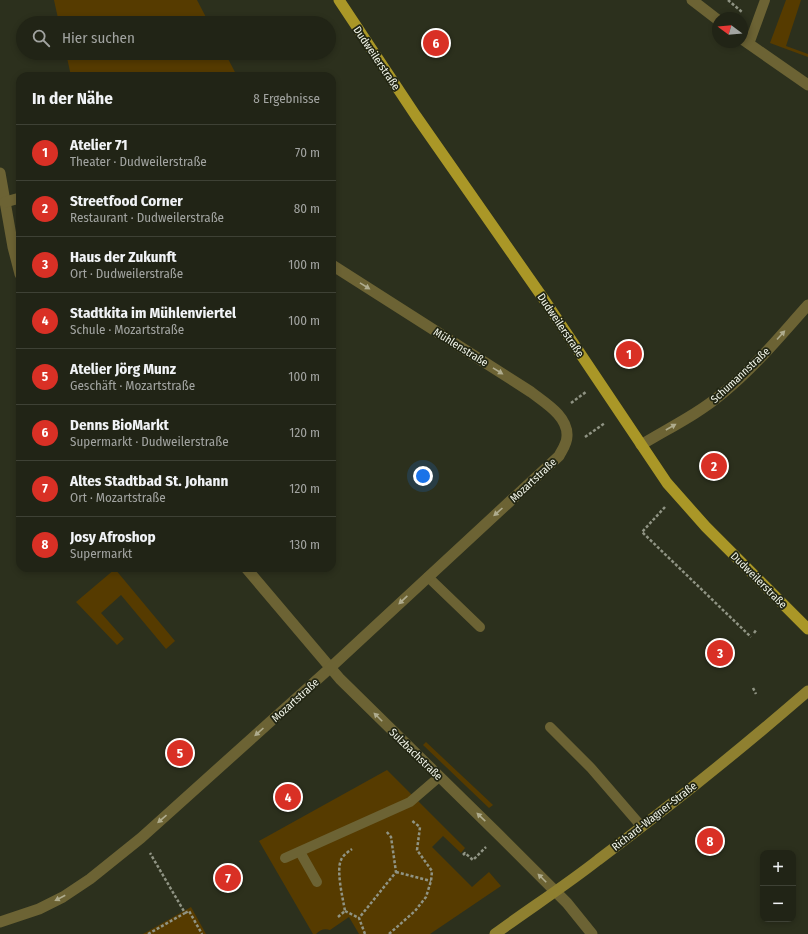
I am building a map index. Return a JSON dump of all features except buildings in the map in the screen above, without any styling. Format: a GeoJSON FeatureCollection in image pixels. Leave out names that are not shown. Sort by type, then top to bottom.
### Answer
{"type":"FeatureCollection","features":[{"type":"Feature","properties":{"kind":"main road","name":"Dudweilerstraße"},"geometry":{"type":"LineString","coordinates":[[339,0],[416,116],[543,298],[619,413],[676,494],[808,629]]}},
{"type":"Feature","properties":{"kind":"main road","name":"Richard-Wagner-Straße"},"geometry":{"type":"LineString","coordinates":[[495,934],[642,827],[771,723],[808,691]]}},
{"type":"Feature","properties":{"kind":"street"},"geometry":{"type":"LineString","coordinates":[[692,0],[712,15]]}},
{"type":"Feature","properties":{"kind":"street"},"geometry":{"type":"LineString","coordinates":[[748,44],[808,85]]}},
{"type":"Feature","properties":{"kind":"street"},"geometry":{"type":"LineString","coordinates":[[0,173],[16,259]]}},
{"type":"Feature","properties":{"kind":"street"},"geometry":{"type":"LineString","coordinates":[[5,202],[16,199]]}},
{"type":"Feature","properties":{"kind":"street","name":"Mühlenstraße"},"geometry":{"type":"LineString","coordinates":[[336,268],[531,392],[558,413],[566,426],[567,436],[565,445]]}},
{"type":"Feature","properties":{"kind":"street","name":"Schumannstraße"},"geometry":{"type":"LineString","coordinates":[[641,445],[700,410],[724,392],[756,363],[808,305]]}},
{"type":"Feature","properties":{"kind":"street","name":"Mozartstraße"},"geometry":{"type":"LineString","coordinates":[[0,922],[38,909],[63,897],[90,879],[141,838],[330,668],[559,456],[565,445]]}},
{"type":"Feature","properties":{"kind":"street","name":"Sulzbachstraße"},"geometry":{"type":"LineString","coordinates":[[249,572],[330,668],[566,904],[592,934]]}},
{"type":"Feature","properties":{"kind":"lane"},"geometry":{"type":"LineString","coordinates":[[748,36],[765,0]]}},
{"type":"Feature","properties":{"kind":"lane"},"geometry":{"type":"LineString","coordinates":[[428,577],[480,627]]}},
{"type":"Feature","properties":{"kind":"lane"},"geometry":{"type":"LineString","coordinates":[[550,727],[591,768],[642,827]]}},
{"type":"Feature","properties":{"kind":"lane"},"geometry":{"type":"LineString","coordinates":[[285,858],[404,804],[416,797],[439,777]]}},
{"type":"Feature","properties":{"kind":"lane"},"geometry":{"type":"LineString","coordinates":[[300,852],[317,882]]}},
{"type":"Feature","properties":{"kind":"path"},"geometry":{"type":"LineString","coordinates":[[558,413],[599,382]]}},
{"type":"Feature","properties":{"kind":"path"},"geometry":{"type":"LineString","coordinates":[[559,456],[619,413]]}},
{"type":"Feature","properties":{"kind":"path"},"geometry":{"type":"LineString","coordinates":[[676,494],[642,532],[751,636]]}},
{"type":"Feature","properties":{"kind":"path"},"geometry":{"type":"LineString","coordinates":[[754,633],[757,629]]}},
{"type":"Feature","properties":{"kind":"path"},"geometry":{"type":"LineString","coordinates":[[753,688],[756,694]]}},
{"type":"Feature","properties":{"kind":"path"},"geometry":{"type":"LineString","coordinates":[[389,934],[415,911],[426,897],[431,881],[432,870],[417,850],[420,827],[400,810],[404,804]]}},
{"type":"Feature","properties":{"kind":"path"},"geometry":{"type":"LineString","coordinates":[[359,918],[396,872],[392,837],[382,827]]}},
{"type":"Feature","properties":{"kind":"path"},"geometry":{"type":"LineString","coordinates":[[141,838],[185,913]]}},
{"type":"Feature","properties":{"kind":"path"},"geometry":{"type":"LineString","coordinates":[[345,911],[339,870],[340,860],[344,854],[357,845]]}},
{"type":"Feature","properties":{"kind":"path"},"geometry":{"type":"LineString","coordinates":[[463,855],[466,853],[473,860],[475,858]]}},
{"type":"Feature","properties":{"kind":"path"},"geometry":{"type":"LineString","coordinates":[[396,872],[431,881]]}},
{"type":"Feature","properties":{"kind":"path"},"geometry":{"type":"LineString","coordinates":[[148,934],[189,911],[202,934]]}},
{"type":"Feature","properties":{"kind":"path"},"geometry":{"type":"LineString","coordinates":[[338,917],[345,911]]}},
{"type":"Feature","properties":{"kind":"path"},"geometry":{"type":"LineString","coordinates":[[345,911],[359,918],[365,934]]}},
{"type":"Feature","properties":{"kind":"shaded area"},"geometry":{"type":"Polygon","coordinates":[[[54,0],[197,0],[205,16],[57,16],[54,0]]]}},
{"type":"Feature","properties":{"kind":"shaded area"},"geometry":{"type":"Polygon","coordinates":[[[786,0],[801,0],[786,46],[808,54],[808,57],[770,43],[786,0]]]}},
{"type":"Feature","properties":{"kind":"shaded area"},"geometry":{"type":"Polygon","coordinates":[[[68,60],[229,60],[235,72],[70,72],[68,60]]]}},
{"type":"Feature","properties":{"kind":"shaded area"},"geometry":{"type":"Polygon","coordinates":[[[111,572],[118,572],[175,641],[166,649],[121,595],[101,613],[124,639],[117,645],[76,602],[111,572]]]}},
{"type":"Feature","properties":{"kind":"shaded area"},"geometry":{"type":"Polygon","coordinates":[[[426,742],[493,805],[489,808],[423,745],[426,742]]]}},
{"type":"Feature","properties":{"kind":"shaded area"},"geometry":{"type":"Polygon","coordinates":[[[387,770],[465,848],[461,853],[443,836],[432,847],[472,887],[489,872],[501,886],[430,934],[359,934],[349,917],[330,930],[324,929],[316,934],[313,934],[259,841],[387,770]]]}},
{"type":"Feature","properties":{"kind":"shaded area"},"geometry":{"type":"Polygon","coordinates":[[[191,907],[206,934],[143,934],[191,907]]]}},
{"type":"Feature","properties":{"kind":"place","name":"Denns BioMarkt"},"geometry":{"type":"Point","coordinates":[436,43]}},
{"type":"Feature","properties":{"kind":"place","name":"Atelier 71"},"geometry":{"type":"Point","coordinates":[629,354]}},
{"type":"Feature","properties":{"kind":"place","name":"Streetfood Corner"},"geometry":{"type":"Point","coordinates":[714,466]}},
{"type":"Feature","properties":{"kind":"place","name":"Haus der Zukunft"},"geometry":{"type":"Point","coordinates":[720,653]}},
{"type":"Feature","properties":{"kind":"place","name":"Atelier Jörg Munz"},"geometry":{"type":"Point","coordinates":[180,753]}},
{"type":"Feature","properties":{"kind":"place","name":"Stadtkita im Mühlenviertel"},"geometry":{"type":"Point","coordinates":[288,797]}},
{"type":"Feature","properties":{"kind":"place","name":"Josy Afroshop"},"geometry":{"type":"Point","coordinates":[710,841]}},
{"type":"Feature","properties":{"kind":"place","name":"Altes Stadtbad St. Johann"},"geometry":{"type":"Point","coordinates":[228,878]}}]}
